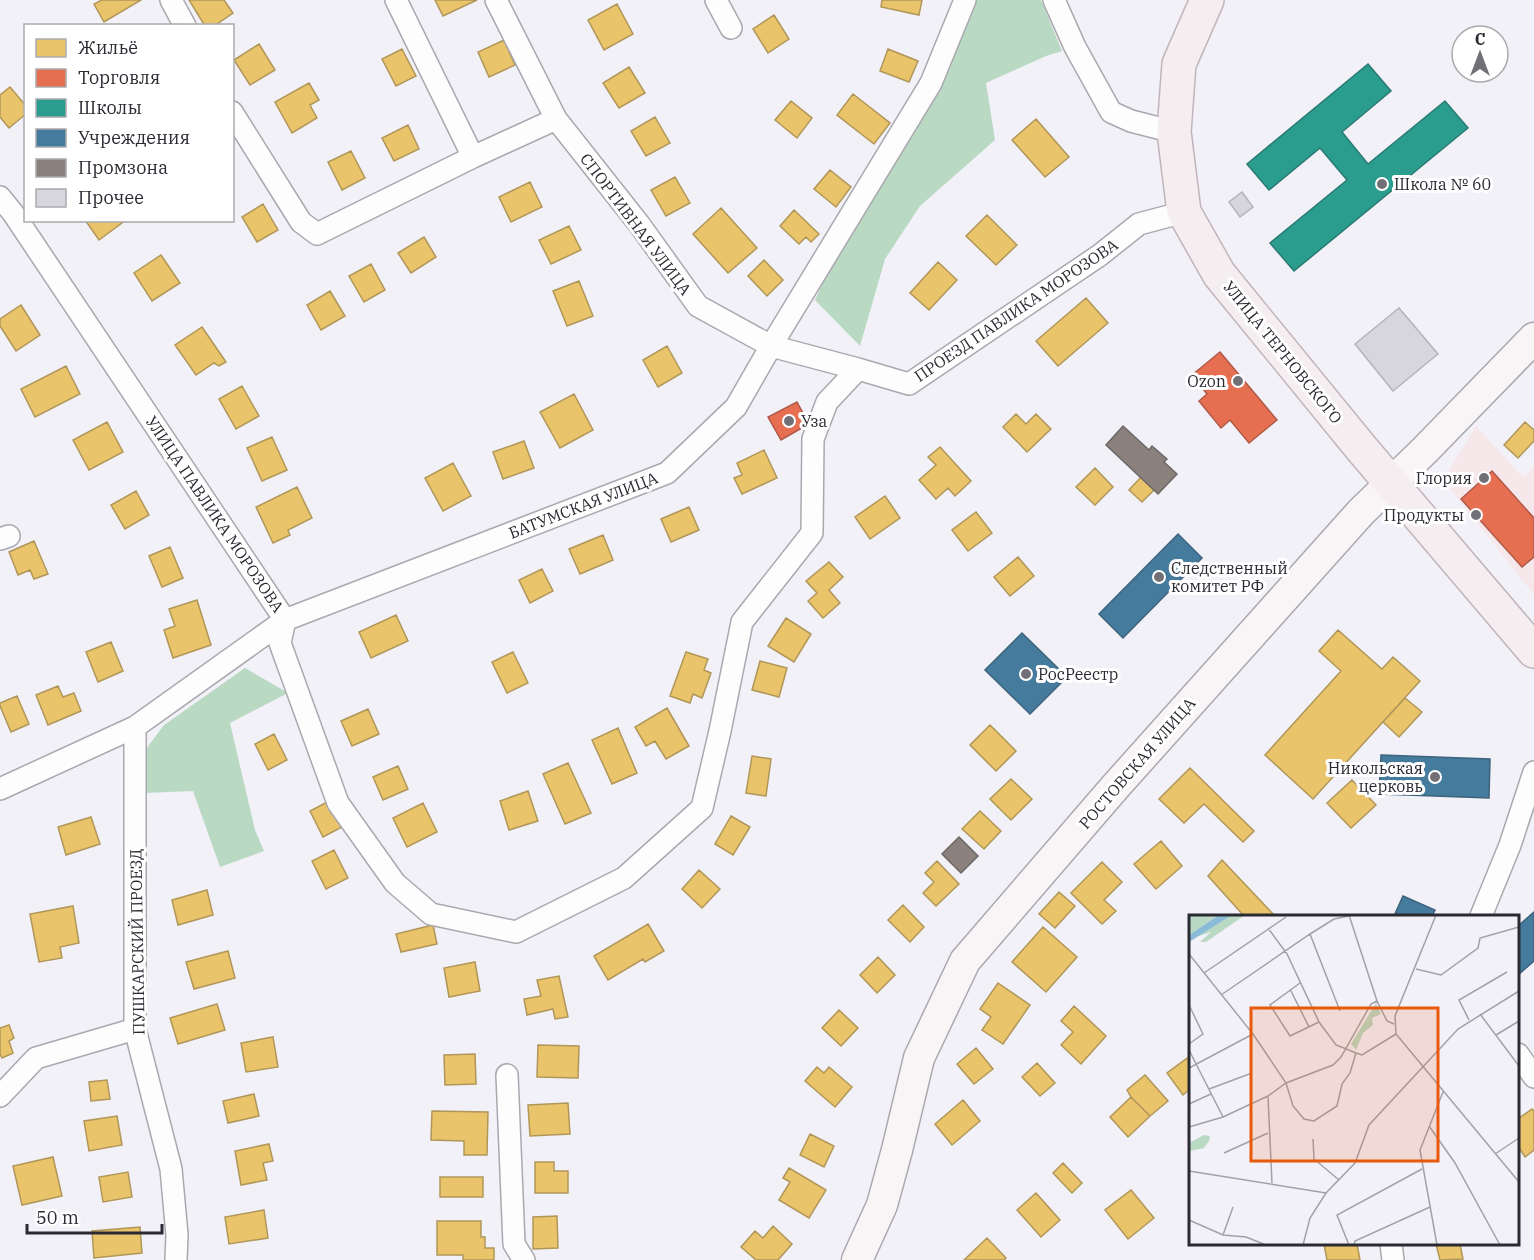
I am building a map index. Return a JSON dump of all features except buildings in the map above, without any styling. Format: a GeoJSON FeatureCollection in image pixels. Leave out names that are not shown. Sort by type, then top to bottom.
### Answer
{"type":"FeatureCollection","features":[{"type":"Feature","properties":{"kind":"main road","name":"УЛИЦА ТЕРНОВСКОГО"},"geometry":{"type":"LineString","coordinates":[[1207,0],[1179,64],[1174,132],[1184,212],[1219,274],[1391,483],[1534,651]]}},
{"type":"Feature","properties":{"kind":"street"},"geometry":{"type":"LineString","coordinates":[[171,0],[184,24]]}},
{"type":"Feature","properties":{"kind":"street"},"geometry":{"type":"LineString","coordinates":[[396,0],[473,157]]}},
{"type":"Feature","properties":{"kind":"street","name":"СПОРТИВНАЯ УЛИЦА"},"geometry":{"type":"LineString","coordinates":[[496,0],[556,119],[639,224],[698,306],[771,346],[858,369]]}},
{"type":"Feature","properties":{"kind":"street"},"geometry":{"type":"LineString","coordinates":[[716,0],[731,28]]}},
{"type":"Feature","properties":{"kind":"street","name":"БАТУМСКАЯ УЛИЦА"},"geometry":{"type":"LineString","coordinates":[[0,789],[135,728],[285,620],[667,473],[736,407],[931,83],[965,0]]}},
{"type":"Feature","properties":{"kind":"street"},"geometry":{"type":"LineString","coordinates":[[1054,0],[1111,112],[1131,121],[1174,132]]}},
{"type":"Feature","properties":{"kind":"street"},"geometry":{"type":"LineString","coordinates":[[234,114],[301,222],[317,234],[556,119]]}},
{"type":"Feature","properties":{"kind":"street","name":"УЛИЦА ПАВЛИКА МОРОЗОВА"},"geometry":{"type":"LineString","coordinates":[[4,210],[285,620],[280,644],[338,803],[395,883],[431,914],[516,932],[624,878],[702,808],[742,622],[812,533],[813,439],[827,402],[858,369]]}},
{"type":"Feature","properties":{"kind":"street","name":"ПРОЕЗД ПАВЛИКА МОРОЗОВА"},"geometry":{"type":"LineString","coordinates":[[858,369],[909,384],[1100,255],[1139,224],[1184,212]]}},
{"type":"Feature","properties":{"kind":"street","name":"РОСТОВСКАЯ УЛИЦА"},"geometry":{"type":"LineString","coordinates":[[857,1260],[882,1205],[919,1058],[965,961],[1138,761],[1361,512],[1534,338]]}},
{"type":"Feature","properties":{"kind":"street","name":"ПУШКАРСКИЙ ПРОЕЗД"},"geometry":{"type":"LineString","coordinates":[[135,728],[135,1029],[171,1169],[177,1235],[176,1260]]}},
{"type":"Feature","properties":{"kind":"street"},"geometry":{"type":"LineString","coordinates":[[1481,915],[1510,845],[1534,772]]}},
{"type":"Feature","properties":{"kind":"street"},"geometry":{"type":"LineString","coordinates":[[0,1096],[36,1058],[135,1029]]}},
{"type":"Feature","properties":{"kind":"street"},"geometry":{"type":"LineString","coordinates":[[1519,1055],[1534,1077]]}},
{"type":"Feature","properties":{"kind":"street"},"geometry":{"type":"LineString","coordinates":[[507,1075],[514,1244],[524,1260]]}},
{"type":"Feature","properties":{"kind":"street"},"geometry":{"type":"LineString","coordinates":[[1391,1245],[1393,1260]]}},
{"type":"Feature","properties":{"kind":"shaded area"},"geometry":{"type":"Polygon","coordinates":[[[1476,426],[1523,477],[1534,467],[1534,595],[1443,480],[1476,426]]]}},
{"type":"Feature","properties":{"kind":"green space"},"geometry":{"type":"Polygon","coordinates":[[[975,0],[1041,0],[1062,51],[986,83],[995,140],[920,206],[885,259],[860,346],[815,300],[841,243],[939,89],[975,0]]]}},
{"type":"Feature","properties":{"kind":"green space"},"geometry":{"type":"Polygon","coordinates":[[[245,668],[288,693],[230,723],[255,830],[264,851],[220,867],[193,791],[145,793],[146,749],[164,725],[245,668]]]}},
{"type":"Feature","properties":{"kind":"place","name":"Школа № 60"},"geometry":{"type":"Point","coordinates":[1382,184]}},
{"type":"Feature","properties":{"kind":"place","name":"Ozon"},"geometry":{"type":"Point","coordinates":[1238,381]}},
{"type":"Feature","properties":{"kind":"place","name":"Уза"},"geometry":{"type":"Point","coordinates":[789,421]}},
{"type":"Feature","properties":{"kind":"place","name":"Глория"},"geometry":{"type":"Point","coordinates":[1484,478]}},
{"type":"Feature","properties":{"kind":"place","name":"Продукты"},"geometry":{"type":"Point","coordinates":[1476,515]}},
{"type":"Feature","properties":{"kind":"place","name":"Следственный комитет РФ"},"geometry":{"type":"Point","coordinates":[1159,577]}},
{"type":"Feature","properties":{"kind":"place","name":"РосРеестр"},"geometry":{"type":"Point","coordinates":[1026,674]}},
{"type":"Feature","properties":{"kind":"place","name":"Никольская церковь"},"geometry":{"type":"Point","coordinates":[1435,777]}}]}
